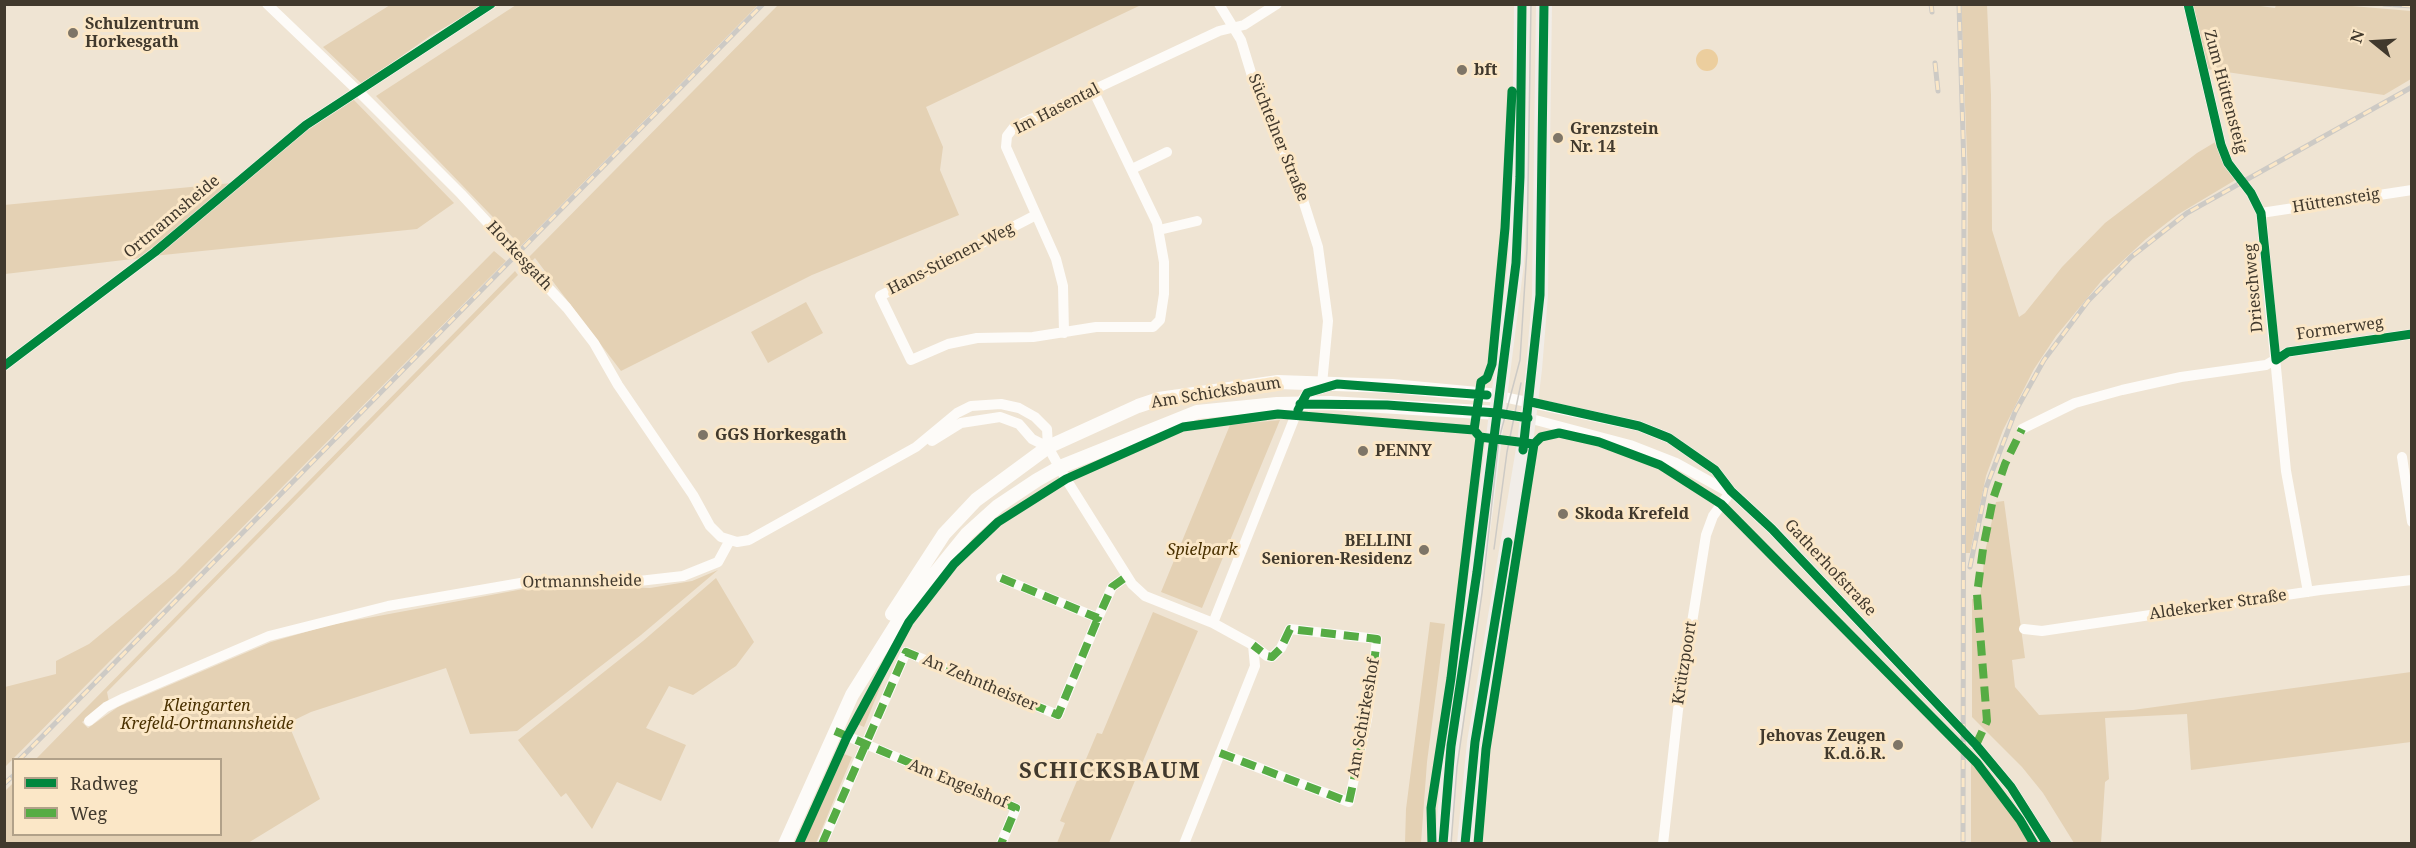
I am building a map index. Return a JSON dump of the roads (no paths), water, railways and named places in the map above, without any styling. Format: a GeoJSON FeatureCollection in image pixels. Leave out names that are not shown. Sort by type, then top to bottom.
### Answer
{"type":"FeatureCollection","features":[{"type":"Feature","properties":{"kind":"main road"},"geometry":{"type":"LineString","coordinates":[[1443,843],[1450,756],[1516,263],[1521,177],[1522,4]]}},
{"type":"Feature","properties":{"kind":"main road"},"geometry":{"type":"LineString","coordinates":[[1465,843],[1467,801],[1483,690],[1529,410],[1540,296],[1544,4]]}},
{"type":"Feature","properties":{"kind":"street","name":"Horkesgath"},"geometry":{"type":"LineString","coordinates":[[267,4],[461,194],[574,316],[693,495],[710,526],[721,537],[730,540]]}},
{"type":"Feature","properties":{"kind":"street","name":"Ortmannsheide"},"geometry":{"type":"LineString","coordinates":[[4,366],[154,252],[306,125],[491,4]]}},
{"type":"Feature","properties":{"kind":"street","name":"Süchtelner Straße"},"geometry":{"type":"LineString","coordinates":[[1219,4],[1241,40],[1257,89],[1296,178],[1318,247],[1328,321],[1322,384]]}},
{"type":"Feature","properties":{"kind":"street","name":"Im Hasental"},"geometry":{"type":"LineString","coordinates":[[1064,333],[1063,286],[1056,259],[1034,216],[1006,147],[1007,136],[1014,127],[1232,27],[1244,25],[1277,4]]}},
{"type":"Feature","properties":{"kind":"street","name":"Zum Hüttensteig"},"geometry":{"type":"LineString","coordinates":[[2188,4],[2221,145],[2228,163],[2251,193],[2261,213]]}},
{"type":"Feature","properties":{"kind":"street"},"geometry":{"type":"LineString","coordinates":[[1064,333],[1096,327],[1153,327],[1160,320],[1164,294],[1164,262],[1159,230],[1093,90]]}},
{"type":"Feature","properties":{"kind":"street"},"geometry":{"type":"LineString","coordinates":[[1132,169],[1167,152]]}},
{"type":"Feature","properties":{"kind":"street","name":"Hüttensteig"},"geometry":{"type":"LineString","coordinates":[[2261,213],[2412,190]]}},
{"type":"Feature","properties":{"kind":"street","name":"Drieschweg"},"geometry":{"type":"LineString","coordinates":[[2261,213],[2286,471],[2308,592]]}},
{"type":"Feature","properties":{"kind":"street","name":"Hans-Stienen-Weg"},"geometry":{"type":"LineString","coordinates":[[1034,216],[880,296],[910,360],[948,344],[977,338],[1033,337],[1064,333]]}},
{"type":"Feature","properties":{"kind":"street"},"geometry":{"type":"LineString","coordinates":[[1159,230],[1197,221]]}},
{"type":"Feature","properties":{"kind":"street","name":"Formerweg"},"geometry":{"type":"LineString","coordinates":[[2022,429],[2075,402],[2181,377],[2266,365],[2288,352],[2412,334]]}},
{"type":"Feature","properties":{"kind":"street","name":"Am Schicksbaum"},"geometry":{"type":"LineString","coordinates":[[785,843],[872,646],[944,534],[990,488],[1048,447],[1112,416],[1160,399],[1278,382],[1337,384],[1498,404]]}},
{"type":"Feature","properties":{"kind":"street"},"geometry":{"type":"LineString","coordinates":[[1213,623],[1300,404],[1307,393],[1337,384]]}},
{"type":"Feature","properties":{"kind":"street"},"geometry":{"type":"LineString","coordinates":[[730,540],[749,540],[916,447],[957,413],[971,406],[1001,404],[1019,408],[1035,417],[1047,429],[1048,447],[1126,577],[1145,596],[1213,623],[1253,645],[1255,666],[1184,843]]}},
{"type":"Feature","properties":{"kind":"street","name":"Am Schicksbaum"},"geometry":{"type":"LineString","coordinates":[[852,695],[906,609],[956,546],[998,506],[1060,467],[1197,412],[1300,404],[1498,404]]}},
{"type":"Feature","properties":{"kind":"street","name":"Gatherhofstraße"},"geometry":{"type":"LineString","coordinates":[[1498,404],[1529,410],[1619,420],[1661,435],[1715,470],[1731,491],[1772,529],[1976,745],[2010,787],[2047,843]]}},
{"type":"Feature","properties":{"kind":"street"},"geometry":{"type":"LineString","coordinates":[[1498,404],[1529,410]]}},
{"type":"Feature","properties":{"kind":"street","name":"Gatherhofstraße"},"geometry":{"type":"LineString","coordinates":[[1529,410],[1676,464],[1731,491]]}},
{"type":"Feature","properties":{"kind":"street"},"geometry":{"type":"LineString","coordinates":[[916,447],[929,444],[961,423],[1000,417],[1019,424],[1032,439],[1048,447]]}},
{"type":"Feature","properties":{"kind":"street"},"geometry":{"type":"LineString","coordinates":[[2402,458],[2412,522]]}},
{"type":"Feature","properties":{"kind":"street","name":"Krützpoort"},"geometry":{"type":"LineString","coordinates":[[1664,843],[1678,710],[1706,535],[1713,516],[1731,491]]}},
{"type":"Feature","properties":{"kind":"street","name":"Ortmannsheide"},"geometry":{"type":"LineString","coordinates":[[89,722],[106,707],[124,698],[269,636],[388,606],[532,581],[630,582],[683,576],[718,562],[730,540]]}},
{"type":"Feature","properties":{"kind":"street","name":"An Zehntheister"},"geometry":{"type":"LineString","coordinates":[[865,745],[906,652],[1058,715],[1112,587],[1126,577]]}},
{"type":"Feature","properties":{"kind":"street"},"geometry":{"type":"LineString","coordinates":[[1001,579],[1098,618]]}},
{"type":"Feature","properties":{"kind":"street","name":"Aldekerker Straße"},"geometry":{"type":"LineString","coordinates":[[2024,628],[2042,631],[2308,592],[2412,580]]}},
{"type":"Feature","properties":{"kind":"street","name":"Am Schirkeshof"},"geometry":{"type":"LineString","coordinates":[[1220,753],[1348,802],[1367,719],[1377,639],[1290,629],[1281,648],[1272,657],[1266,656],[1253,645]]}},
{"type":"Feature","properties":{"kind":"street"},"geometry":{"type":"LineString","coordinates":[[835,731],[865,745],[823,841],[835,843]]}},
{"type":"Feature","properties":{"kind":"street","name":"Am Engelshof"},"geometry":{"type":"LineString","coordinates":[[865,745],[1016,808],[1001,843]]}},
{"type":"Feature","properties":{"kind":"tram line"},"geometry":{"type":"LineString","coordinates":[[1451,844],[1457,767],[1482,593],[1499,439],[1520,360],[1527,249],[1531,4]]}},
{"type":"Feature","properties":{"kind":"tram line"},"geometry":{"type":"LineString","coordinates":[[1494,549],[1507,452],[1521,383]]}},
{"type":"Feature","properties":{"kind":"railway"},"geometry":{"type":"LineString","coordinates":[[21,758],[763,4]]}},
{"type":"Feature","properties":{"kind":"railway"},"geometry":{"type":"LineString","coordinates":[[1931,4],[1932,12]]}},
{"type":"Feature","properties":{"kind":"railway"},"geometry":{"type":"LineString","coordinates":[[1959,4],[1964,168],[1963,844]]}},
{"type":"Feature","properties":{"kind":"railway"},"geometry":{"type":"LineString","coordinates":[[2384,4],[2412,6]]}},
{"type":"Feature","properties":{"kind":"railway"},"geometry":{"type":"LineString","coordinates":[[1935,63],[1938,91]]}},
{"type":"Feature","properties":{"kind":"railway"},"geometry":{"type":"LineString","coordinates":[[1970,567],[1986,488],[2015,412],[2044,360],[2088,301],[2131,257],[2187,213],[2412,87]]}},
{"type":"Feature","properties":{"kind":"railway"},"geometry":{"type":"LineString","coordinates":[[4,784],[12,777]]}},
{"type":"Feature","properties":{"kind":"place","name":"Schulzentrum Horkesgath"},"geometry":{"type":"Point","coordinates":[73,33]}},
{"type":"Feature","properties":{"kind":"place","name":"bft"},"geometry":{"type":"Point","coordinates":[1462,70]}},
{"type":"Feature","properties":{"kind":"place","name":"Grenzstein Nr. 14"},"geometry":{"type":"Point","coordinates":[1558,138]}},
{"type":"Feature","properties":{"kind":"place","name":"GGS Horkesgath"},"geometry":{"type":"Point","coordinates":[703,435]}},
{"type":"Feature","properties":{"kind":"place","name":"PENNY"},"geometry":{"type":"Point","coordinates":[1363,451]}},
{"type":"Feature","properties":{"kind":"place","name":"Skoda Krefeld"},"geometry":{"type":"Point","coordinates":[1563,514]}},
{"type":"Feature","properties":{"kind":"place","name":"BELLINI Senioren-Residenz"},"geometry":{"type":"Point","coordinates":[1424,550]}},
{"type":"Feature","properties":{"kind":"place","name":"Jehovas Zeugen K.d.ö.R."},"geometry":{"type":"Point","coordinates":[1898,745]}},
{"type":"Feature","properties":{"kind":"district","name":"SCHICKSBAUM"},"geometry":{"type":"Point","coordinates":[1110,772]}},
{"type":"Feature","properties":{"kind":"park label","name":"Spielpark"},"geometry":{"type":"Point","coordinates":[1202,550]}},
{"type":"Feature","properties":{"kind":"park label","name":"Kleingarten Krefeld-Ortmannsheide"},"geometry":{"type":"Point","coordinates":[207,715]}}]}
